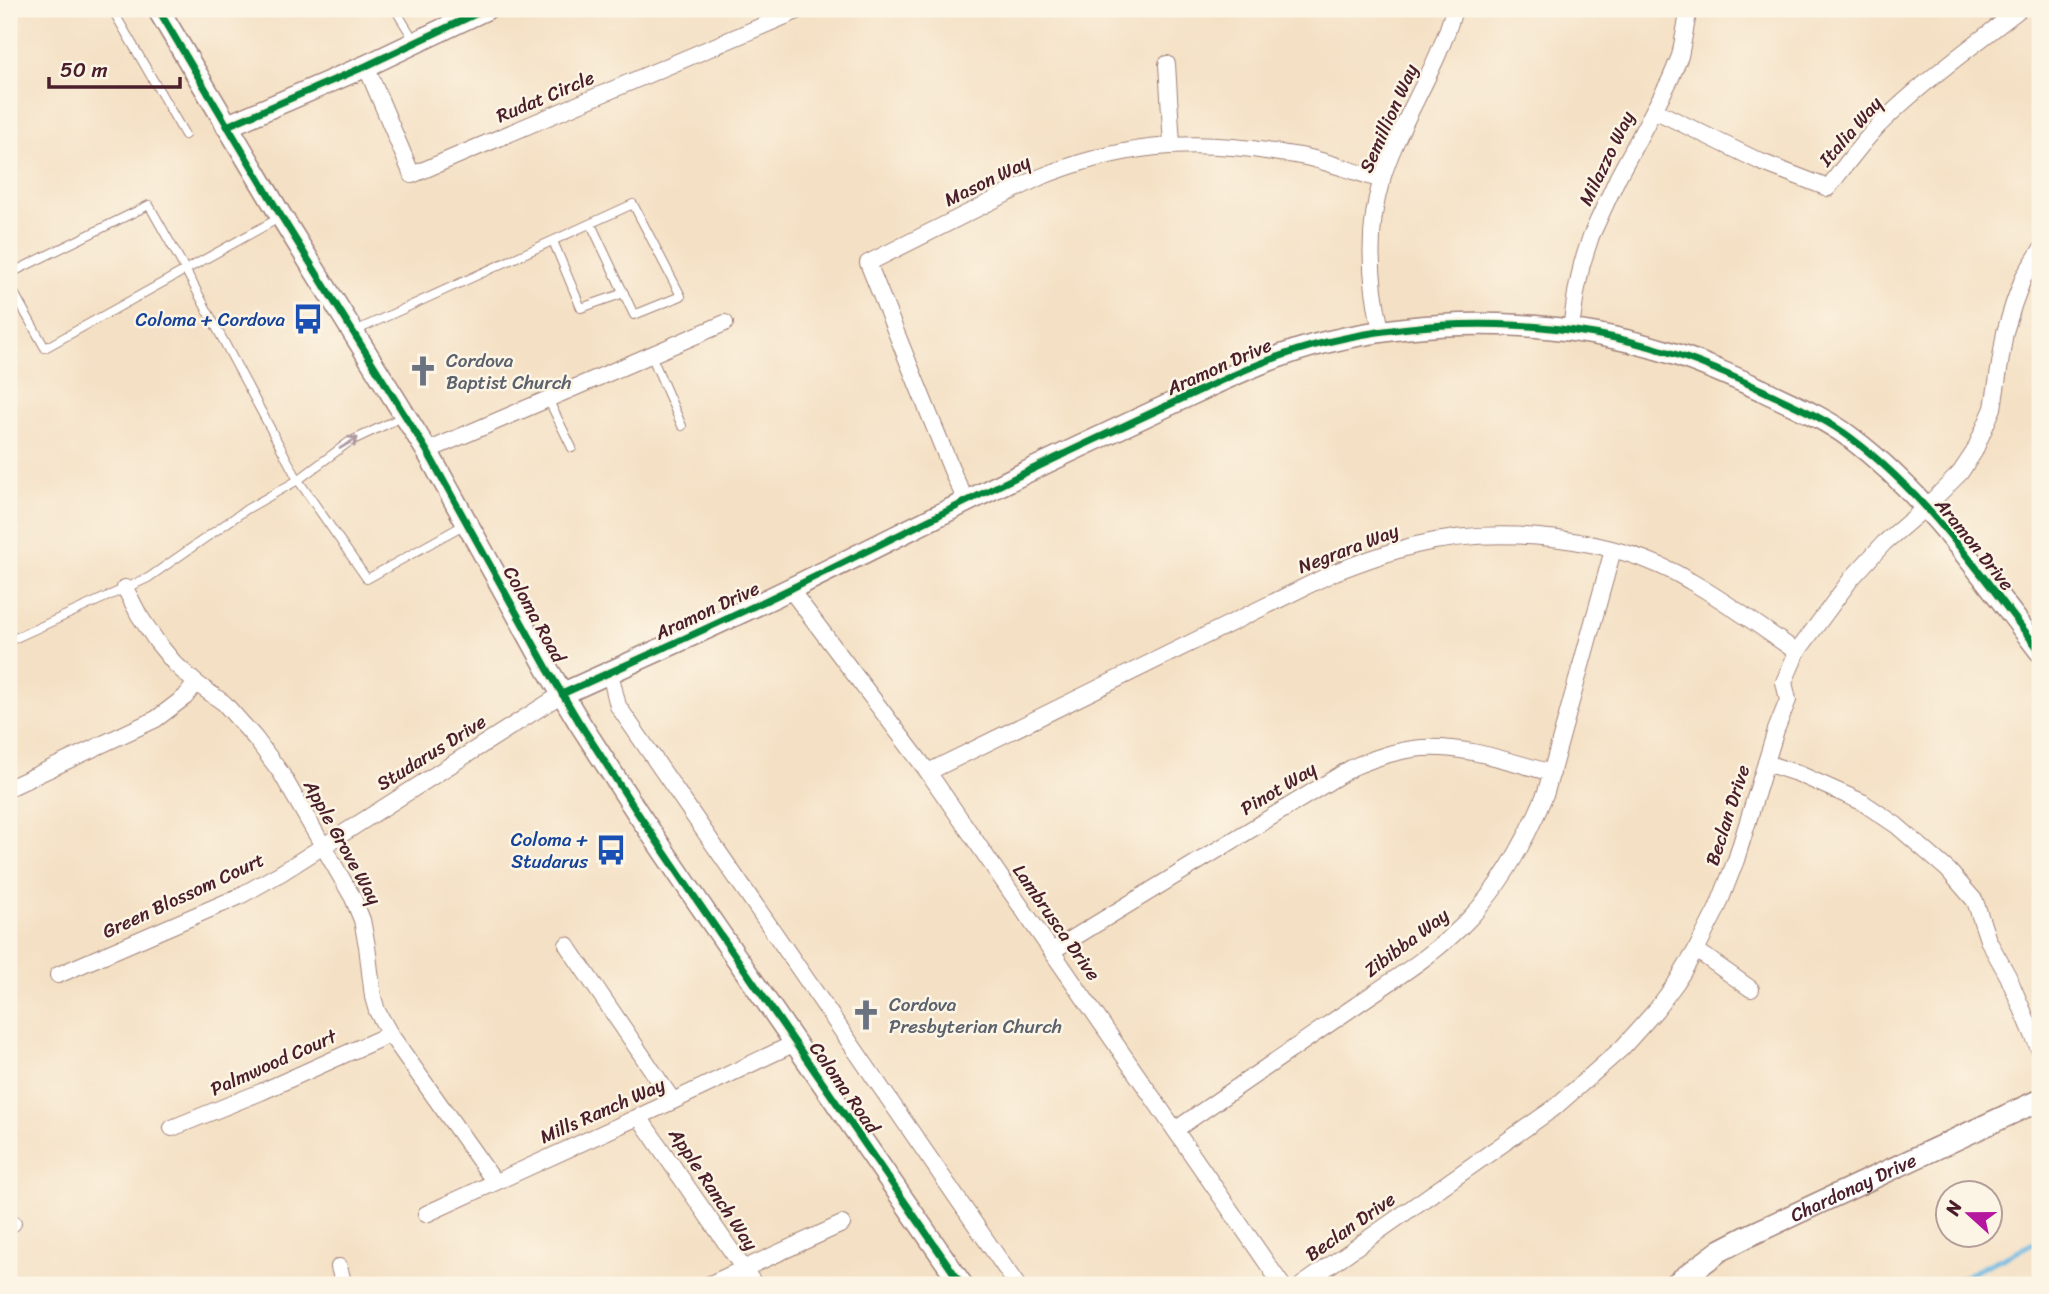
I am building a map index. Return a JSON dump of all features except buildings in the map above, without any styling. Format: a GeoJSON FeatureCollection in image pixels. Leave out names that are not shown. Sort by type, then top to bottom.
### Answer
{"type":"FeatureCollection","features":[{"type":"Feature","properties":{"kind":"street","name":"Coloma Road"},"geometry":{"type":"LineString","coordinates":[[158,9],[281,216],[427,451],[562,694],[637,812],[962,1285]]}},
{"type":"Feature","properties":{"kind":"street"},"geometry":{"type":"LineString","coordinates":[[227,126],[366,66],[486,9]]}},
{"type":"Feature","properties":{"kind":"street","name":"Rudat Circle"},"geometry":{"type":"LineString","coordinates":[[366,66],[412,175],[802,9]]}},
{"type":"Feature","properties":{"kind":"street","name":"Semillion Way"},"geometry":{"type":"LineString","coordinates":[[1381,330],[1374,300],[1371,263],[1381,180],[1448,32],[1454,9]]}},
{"type":"Feature","properties":{"kind":"street","name":"Milazzo Way"},"geometry":{"type":"LineString","coordinates":[[1571,329],[1582,264],[1591,236],[1618,177],[1670,80],[1680,56],[1689,9]]}},
{"type":"Feature","properties":{"kind":"street","name":"Italia Way"},"geometry":{"type":"LineString","coordinates":[[1654,110],[1761,162],[1828,188],[1878,126],[1915,91],[2021,9]]}},
{"type":"Feature","properties":{"kind":"street"},"geometry":{"type":"LineString","coordinates":[[1167,64],[1172,145]]}},
{"type":"Feature","properties":{"kind":"street","name":"Mason Way"},"geometry":{"type":"LineString","coordinates":[[966,500],[868,263],[1038,178],[1066,166],[1105,155],[1172,145],[1241,146],[1310,158],[1381,180]]}},
{"type":"Feature","properties":{"kind":"street","name":"Beclan Drive"},"geometry":{"type":"LineString","coordinates":[[1302,1285],[1555,1108],[1622,1048],[1656,1010],[1696,950],[1717,909],[1736,860],[1788,700],[1784,682],[1797,652],[1851,579],[1884,543],[1960,473],[1974,452],[1993,408],[2005,332],[2014,303],[2024,276],[2040,251]]}},
{"type":"Feature","properties":{"kind":"street"},"geometry":{"type":"LineString","coordinates":[[427,451],[725,323]]}},
{"type":"Feature","properties":{"kind":"street","name":"Aramon Drive"},"geometry":{"type":"LineString","coordinates":[[562,694],[790,589],[966,500],[1273,358],[1325,342],[1381,330],[1480,324],[1571,329],[1629,340],[1669,352],[1707,365],[1791,404],[1847,435],[1885,466],[1944,527],[2040,652]]}},
{"type":"Feature","properties":{"kind":"street","name":"Negrara Way"},"geometry":{"type":"LineString","coordinates":[[928,772],[1322,578],[1375,557],[1417,545],[1460,538],[1503,535],[1545,537],[1584,543],[1651,562],[1689,580],[1797,652]]}},
{"type":"Feature","properties":{"kind":"street","name":"Zibibba Way"},"geometry":{"type":"LineString","coordinates":[[1175,1130],[1430,954],[1463,925],[1492,893],[1532,827],[1552,773],[1613,550]]}},
{"type":"Feature","properties":{"kind":"street","name":"Apple Grove Way"},"geometry":{"type":"LineString","coordinates":[[125,588],[139,615],[175,664],[224,703],[281,773],[353,898],[362,920],[377,1011],[390,1034],[494,1181]]}},
{"type":"Feature","properties":{"kind":"street","name":"Lambrusca Drive"},"geometry":{"type":"LineString","coordinates":[[790,589],[928,772],[1282,1285]]}},
{"type":"Feature","properties":{"kind":"street","name":"Coloma Road"},"geometry":{"type":"LineString","coordinates":[[610,673],[618,706],[1017,1285]]}},
{"type":"Feature","properties":{"kind":"street"},"geometry":{"type":"LineString","coordinates":[[9,788],[156,719],[185,697],[196,683]]}},
{"type":"Feature","properties":{"kind":"street","name":"Studarus Drive"},"geometry":{"type":"LineString","coordinates":[[323,846],[562,694]]}},
{"type":"Feature","properties":{"kind":"street","name":"Pinot Way"},"geometry":{"type":"LineString","coordinates":[[1052,951],[1341,774],[1376,758],[1399,751],[1424,748],[1461,750],[1552,773]]}},
{"type":"Feature","properties":{"kind":"street"},"geometry":{"type":"LineString","coordinates":[[1766,763],[1799,774],[1862,802],[1896,825],[1948,870],[1975,901],[1988,940],[2008,976],[2040,1051]]}},
{"type":"Feature","properties":{"kind":"street","name":"Green Blossom Court"},"geometry":{"type":"LineString","coordinates":[[58,975],[238,897],[323,846]]}},
{"type":"Feature","properties":{"kind":"street"},"geometry":{"type":"LineString","coordinates":[[567,945],[673,1101]]}},
{"type":"Feature","properties":{"kind":"street"},"geometry":{"type":"LineString","coordinates":[[1696,950],[1751,989]]}},
{"type":"Feature","properties":{"kind":"street","name":"Palmwood Court"},"geometry":{"type":"LineString","coordinates":[[172,1128],[261,1092],[390,1034]]}},
{"type":"Feature","properties":{"kind":"street","name":"Mills Ranch Way"},"geometry":{"type":"LineString","coordinates":[[426,1214],[795,1043]]}},
{"type":"Feature","properties":{"kind":"street","name":"Chardonay Drive"},"geometry":{"type":"LineString","coordinates":[[1674,1285],[1721,1250],[1748,1236],[2040,1100]]}},
{"type":"Feature","properties":{"kind":"street","name":"Apple Ranch Way"},"geometry":{"type":"LineString","coordinates":[[639,1117],[755,1285]]}},
{"type":"Feature","properties":{"kind":"street"},"geometry":{"type":"LineString","coordinates":[[708,1285],[842,1224]]}},
{"type":"Feature","properties":{"kind":"street"},"geometry":{"type":"LineString","coordinates":[[339,1267],[344,1285]]}},
{"type":"Feature","properties":{"kind":"lane"},"geometry":{"type":"LineString","coordinates":[[112,9],[185,135]]}},
{"type":"Feature","properties":{"kind":"lane"},"geometry":{"type":"LineString","coordinates":[[395,9],[415,43]]}},
{"type":"Feature","properties":{"kind":"lane"},"geometry":{"type":"LineString","coordinates":[[353,332],[634,204],[681,296],[634,315],[591,224]]}},
{"type":"Feature","properties":{"kind":"lane"},"geometry":{"type":"LineString","coordinates":[[9,274],[149,205],[298,480],[367,579],[467,523]]}},
{"type":"Feature","properties":{"kind":"lane"},"geometry":{"type":"LineString","coordinates":[[9,284],[45,348],[281,216]]}},
{"type":"Feature","properties":{"kind":"lane"},"geometry":{"type":"LineString","coordinates":[[553,241],[581,308],[624,293]]}},
{"type":"Feature","properties":{"kind":"lane"},"geometry":{"type":"LineString","coordinates":[[651,355],[682,426]]}},
{"type":"Feature","properties":{"kind":"lane"},"geometry":{"type":"LineString","coordinates":[[548,399],[572,448]]}},
{"type":"Feature","properties":{"kind":"lane"},"geometry":{"type":"LineString","coordinates":[[9,641],[148,578],[247,509],[298,480],[349,442],[405,415]]}},
{"type":"Feature","properties":{"kind":"waterway"},"geometry":{"type":"LineString","coordinates":[[1946,1285],[2040,1240]]}},
{"type":"Feature","properties":{"kind":"cycle path"},"geometry":{"type":"LineString","coordinates":[[158,9],[281,216],[427,451],[579,722],[698,902],[962,1285]]}},
{"type":"Feature","properties":{"kind":"cycle path"},"geometry":{"type":"LineString","coordinates":[[227,126],[366,66],[486,9]]}},
{"type":"Feature","properties":{"kind":"cycle path"},"geometry":{"type":"LineString","coordinates":[[562,694],[763,602],[1043,464],[1259,364],[1327,342],[1411,328],[1455,325],[1542,327],[1627,341],[1704,365],[1819,418],[1879,460],[1929,511],[2040,651]]}},
{"type":"Feature","properties":{"kind":"place","name":"Coloma + Cordova"},"geometry":{"type":"Point","coordinates":[308,319]}},
{"type":"Feature","properties":{"kind":"place","name":"Cordova Baptist Church"},"geometry":{"type":"Point","coordinates":[423,371]}},
{"type":"Feature","properties":{"kind":"place","name":"Coloma + Studarus"},"geometry":{"type":"Point","coordinates":[611,850]}},
{"type":"Feature","properties":{"kind":"place","name":"Cordova Presbyterian Church"},"geometry":{"type":"Point","coordinates":[866,1015]}}]}
